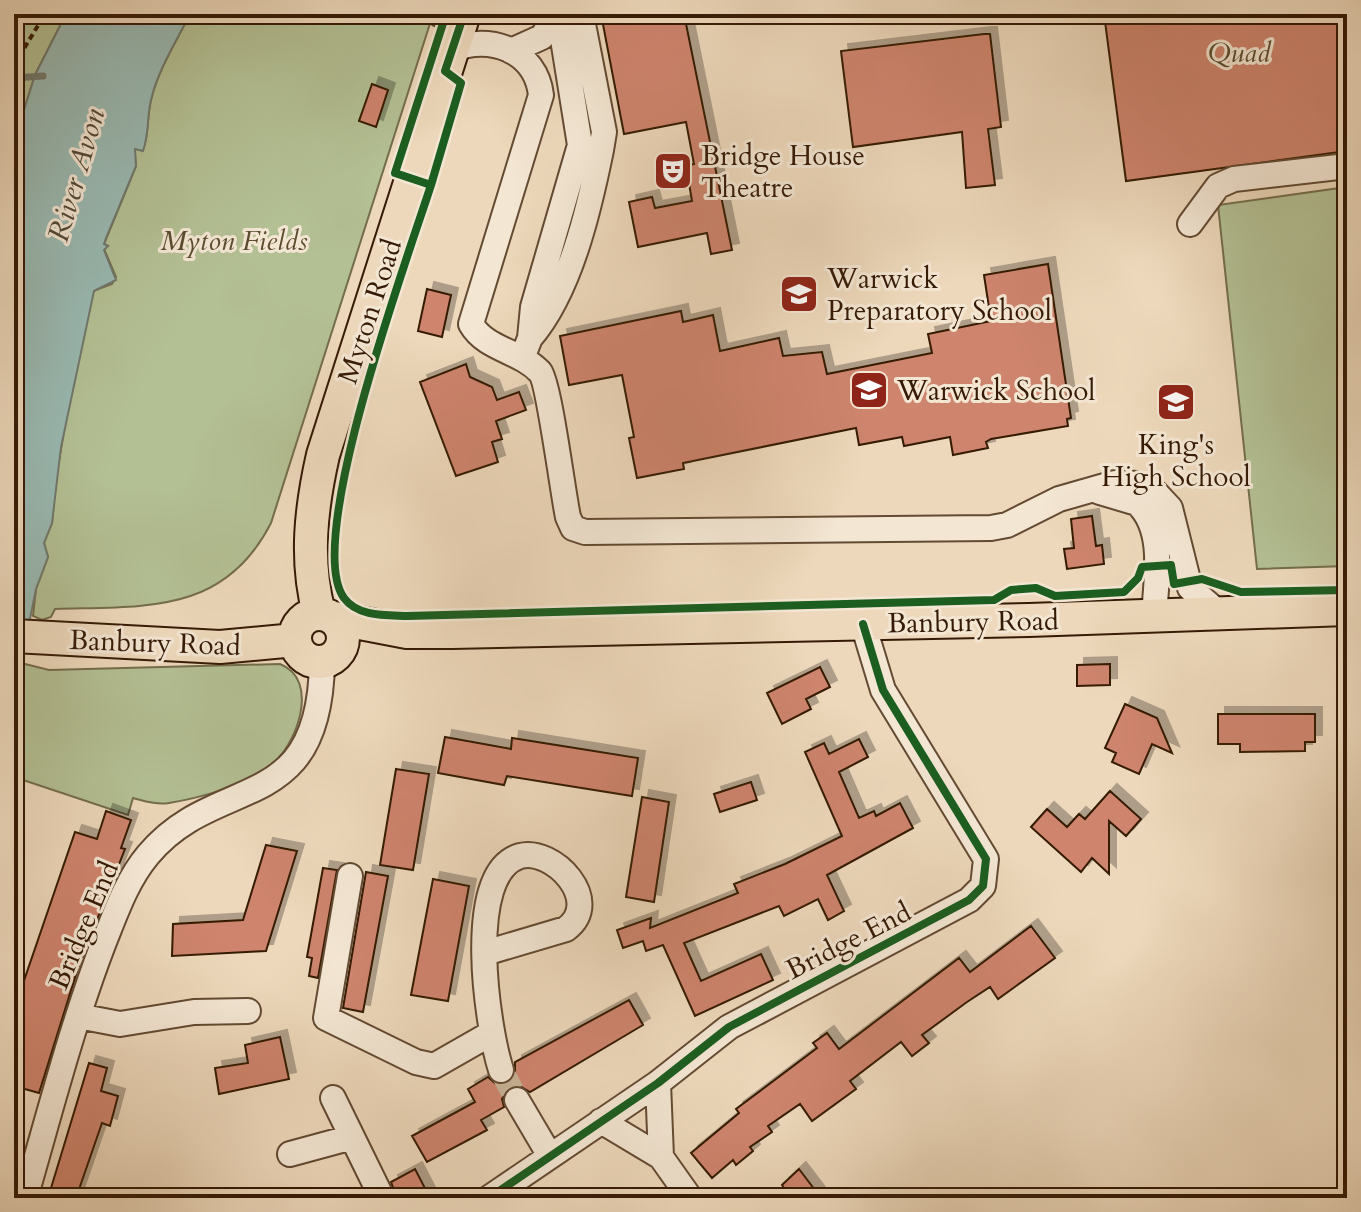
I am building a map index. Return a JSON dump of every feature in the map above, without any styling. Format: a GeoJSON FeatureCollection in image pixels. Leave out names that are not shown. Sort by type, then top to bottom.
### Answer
{"type":"FeatureCollection","features":[{"type":"Feature","properties":{"kind":"main road","name":"Myton Road"},"geometry":{"type":"LineString","coordinates":[[326,616],[312,582],[310,553],[311,518],[323,455],[452,50],[455,16]]}},
{"type":"Feature","properties":{"kind":"main road","name":"Banbury Road"},"geometry":{"type":"LineString","coordinates":[[326,616],[407,632],[863,624],[1347,609]]}},
{"type":"Feature","properties":{"kind":"main road"},"geometry":{"type":"LineString","coordinates":[[326,616],[344,637],[331,656],[302,655],[295,640],[300,622],[326,616]]}},
{"type":"Feature","properties":{"kind":"main road","name":"Banbury Road"},"geometry":{"type":"LineString","coordinates":[[331,656],[407,632]]}},
{"type":"Feature","properties":{"kind":"main road","name":"Banbury Road"},"geometry":{"type":"LineString","coordinates":[[27,636],[220,647],[295,640]]}},
{"type":"Feature","properties":{"kind":"street"},"geometry":{"type":"LineString","coordinates":[[511,51],[542,37],[558,14]]}},
{"type":"Feature","properties":{"kind":"street"},"geometry":{"type":"LineString","coordinates":[[558,14],[575,96],[579,128],[578,158],[533,307],[527,347],[542,375],[568,517],[578,531],[991,528],[1007,525],[1059,499],[1093,492],[1115,483],[1130,482],[1164,499],[1174,516],[1190,588],[1219,613]]}},
{"type":"Feature","properties":{"kind":"street"},"geometry":{"type":"LineString","coordinates":[[527,347],[549,316],[561,290],[604,132],[581,14]]}},
{"type":"Feature","properties":{"kind":"street"},"geometry":{"type":"LineString","coordinates":[[452,50],[482,42],[511,51],[534,68],[541,95],[471,324],[482,338],[527,347]]}},
{"type":"Feature","properties":{"kind":"street"},"geometry":{"type":"LineString","coordinates":[[541,95],[561,90],[575,96]]}},
{"type":"Feature","properties":{"kind":"street"},"geometry":{"type":"LineString","coordinates":[[1190,224],[1218,186],[1234,179],[1347,166]]}},
{"type":"Feature","properties":{"kind":"street"},"geometry":{"type":"LineString","coordinates":[[1093,492],[1137,503],[1149,518],[1156,555],[1154,616]]}},
{"type":"Feature","properties":{"kind":"street","name":"Bridge End"},"geometry":{"type":"LineString","coordinates":[[489,1198],[658,1083],[729,1027],[923,926],[969,900],[983,886],[986,859],[883,690],[863,624]]}},
{"type":"Feature","properties":{"kind":"street","name":"Bridge End"},"geometry":{"type":"LineString","coordinates":[[25,1198],[78,1016],[122,899],[146,856],[178,827],[258,789],[288,768],[315,717],[331,656]]}},
{"type":"Feature","properties":{"kind":"street"},"geometry":{"type":"LineString","coordinates":[[485,953],[566,929],[578,921],[582,910],[578,891],[550,861],[520,856],[504,869],[488,906],[483,976],[490,1034],[501,1070]]}},
{"type":"Feature","properties":{"kind":"street"},"geometry":{"type":"LineString","coordinates":[[350,876],[326,1018],[416,1062],[434,1066],[490,1034]]}},
{"type":"Feature","properties":{"kind":"street"},"geometry":{"type":"LineString","coordinates":[[78,1016],[120,1024],[194,1012],[248,1011]]}},
{"type":"Feature","properties":{"kind":"street"},"geometry":{"type":"LineString","coordinates":[[658,1083],[661,1157]]}},
{"type":"Feature","properties":{"kind":"street"},"geometry":{"type":"LineString","coordinates":[[333,1098],[349,1138],[382,1198]]}},
{"type":"Feature","properties":{"kind":"street"},"geometry":{"type":"LineString","coordinates":[[517,1100],[550,1156]]}},
{"type":"Feature","properties":{"kind":"street"},"geometry":{"type":"LineString","coordinates":[[601,1121],[661,1157],[690,1198]]}},
{"type":"Feature","properties":{"kind":"street"},"geometry":{"type":"LineString","coordinates":[[290,1154],[349,1138]]}},
{"type":"Feature","properties":{"kind":"path"},"geometry":{"type":"LineString","coordinates":[[14,65],[45,14]]}},
{"type":"Feature","properties":{"kind":"green space"},"geometry":{"type":"Polygon","coordinates":[[[14,14],[66,14],[35,75],[14,142],[14,14]]]}},
{"type":"Feature","properties":{"kind":"green space","name":"Myton Fields"},"geometry":{"type":"Polygon","coordinates":[[[190,14],[433,14],[271,523],[252,553],[230,575],[206,590],[179,599],[151,605],[55,609],[51,617],[42,620],[33,616],[36,589],[48,557],[44,543],[52,523],[56,478],[77,357],[93,291],[112,284],[116,277],[104,249],[108,246],[104,244],[136,166],[134,148],[143,150],[155,85],[190,14]]]}},
{"type":"Feature","properties":{"kind":"green space"},"geometry":{"type":"Polygon","coordinates":[[[1347,187],[1347,566],[1257,569],[1218,205],[1347,187]]]}},
{"type":"Feature","properties":{"kind":"green space"},"geometry":{"type":"Polygon","coordinates":[[[21,663],[49,670],[280,664],[292,672],[300,684],[300,714],[288,745],[279,758],[258,774],[221,790],[181,801],[160,803],[133,798],[128,815],[14,777],[14,699],[21,663]]]}},
{"type":"Feature","properties":{"kind":"water","name":"River Avon"},"geometry":{"type":"Polygon","coordinates":[[[66,14],[190,14],[155,86],[143,151],[135,149],[136,166],[104,244],[108,246],[104,250],[116,280],[94,291],[61,447],[52,523],[44,543],[48,557],[36,589],[14,699],[14,142],[35,75],[66,14]]]}},
{"type":"Feature","properties":{"kind":"building"},"geometry":{"type":"Polygon","coordinates":[[[601,14],[684,14],[732,250],[711,254],[707,233],[638,247],[629,202],[652,197],[655,208],[692,201],[686,166],[694,164],[686,122],[624,134],[601,14]]]}},
{"type":"Feature","properties":{"kind":"building"},"geometry":{"type":"Polygon","coordinates":[[[1104,14],[1347,14],[1347,151],[1126,181],[1104,14]]]}},
{"type":"Feature","properties":{"kind":"building"},"geometry":{"type":"Polygon","coordinates":[[[990,34],[1001,127],[988,129],[995,185],[966,188],[962,132],[853,147],[841,51],[990,34]]]}},
{"type":"Feature","properties":{"kind":"building"},"geometry":{"type":"Polygon","coordinates":[[[372,84],[388,90],[376,127],[359,121],[372,84]]]}},
{"type":"Feature","properties":{"kind":"building"},"geometry":{"type":"Polygon","coordinates":[[[1048,264],[1071,418],[1067,419],[1068,426],[991,439],[986,442],[988,448],[953,455],[950,437],[904,446],[902,437],[859,445],[856,428],[683,463],[684,469],[637,478],[629,438],[634,437],[622,375],[569,385],[560,336],[681,311],[683,322],[713,315],[720,351],[779,338],[783,356],[822,352],[827,374],[932,353],[928,334],[991,321],[984,275],[1048,264]]]}},
{"type":"Feature","properties":{"kind":"building"},"geometry":{"type":"Polygon","coordinates":[[[427,289],[451,295],[442,337],[418,331],[427,289]]]}},
{"type":"Feature","properties":{"kind":"building"},"geometry":{"type":"Polygon","coordinates":[[[466,364],[470,377],[492,387],[497,400],[519,392],[526,410],[496,421],[502,439],[492,442],[498,462],[456,476],[420,382],[466,364]]]}},
{"type":"Feature","properties":{"kind":"building"},"geometry":{"type":"Polygon","coordinates":[[[1092,516],[1096,546],[1102,545],[1104,564],[1067,569],[1064,549],[1074,548],[1071,519],[1092,516]]]}},
{"type":"Feature","properties":{"kind":"building"},"geometry":{"type":"Polygon","coordinates":[[[1110,664],[1110,685],[1077,686],[1077,665],[1110,664]]]}},
{"type":"Feature","properties":{"kind":"building"},"geometry":{"type":"Polygon","coordinates":[[[820,667],[830,687],[806,699],[811,709],[782,724],[767,693],[820,667]]]}},
{"type":"Feature","properties":{"kind":"building"},"geometry":{"type":"Polygon","coordinates":[[[1125,704],[1157,718],[1172,753],[1152,744],[1139,774],[1112,762],[1116,753],[1105,748],[1125,704]]]}},
{"type":"Feature","properties":{"kind":"building"},"geometry":{"type":"Polygon","coordinates":[[[1218,714],[1315,714],[1315,742],[1305,742],[1305,751],[1240,752],[1240,744],[1218,744],[1218,714]]]}},
{"type":"Feature","properties":{"kind":"building"},"geometry":{"type":"Polygon","coordinates":[[[445,737],[511,749],[512,738],[638,758],[632,796],[507,776],[504,785],[438,773],[445,737]]]}},
{"type":"Feature","properties":{"kind":"building"},"geometry":{"type":"Polygon","coordinates":[[[859,739],[868,757],[839,772],[859,818],[874,811],[876,816],[900,803],[913,828],[827,875],[844,911],[828,920],[818,899],[784,916],[779,906],[684,943],[701,981],[761,954],[773,980],[695,1016],[663,945],[646,951],[643,941],[623,948],[617,930],[651,918],[650,928],[738,893],[734,884],[785,864],[842,836],[805,752],[824,743],[829,754],[859,739]]]}},
{"type":"Feature","properties":{"kind":"building"},"geometry":{"type":"Polygon","coordinates":[[[396,769],[429,774],[413,870],[380,865],[396,769]]]}},
{"type":"Feature","properties":{"kind":"building"},"geometry":{"type":"Polygon","coordinates":[[[751,782],[757,800],[720,812],[714,794],[751,782]]]}},
{"type":"Feature","properties":{"kind":"building"},"geometry":{"type":"Polygon","coordinates":[[[1110,791],[1141,819],[1126,836],[1109,821],[1109,874],[1092,858],[1081,872],[1031,827],[1047,809],[1067,827],[1079,814],[1085,819],[1110,791]]]}},
{"type":"Feature","properties":{"kind":"building"},"geometry":{"type":"Polygon","coordinates":[[[642,797],[669,802],[654,902],[626,897],[642,797]]]}},
{"type":"Feature","properties":{"kind":"building"},"geometry":{"type":"Polygon","coordinates":[[[106,811],[131,820],[121,848],[125,849],[78,968],[39,1093],[14,1086],[14,997],[18,998],[75,832],[97,839],[106,811]]]}},
{"type":"Feature","properties":{"kind":"building"},"geometry":{"type":"Polygon","coordinates":[[[266,845],[297,851],[266,951],[172,956],[173,924],[243,920],[266,845]]]}},
{"type":"Feature","properties":{"kind":"building"},"geometry":{"type":"Polygon","coordinates":[[[323,868],[337,870],[318,978],[309,976],[312,958],[307,957],[323,868]]]}},
{"type":"Feature","properties":{"kind":"building"},"geometry":{"type":"Polygon","coordinates":[[[366,872],[388,876],[363,1012],[343,1008],[366,872]]]}},
{"type":"Feature","properties":{"kind":"building"},"geometry":{"type":"Polygon","coordinates":[[[433,879],[469,886],[448,1001],[411,995],[433,879]]]}},
{"type":"Feature","properties":{"kind":"building"},"geometry":{"type":"Polygon","coordinates":[[[1031,926],[1055,958],[998,999],[990,987],[967,1002],[922,1035],[929,1043],[912,1056],[901,1042],[850,1081],[856,1089],[812,1121],[800,1104],[768,1126],[772,1132],[750,1147],[753,1151],[736,1165],[733,1160],[712,1178],[691,1153],[739,1113],[736,1109],[817,1048],[813,1043],[827,1033],[839,1049],[959,958],[970,972],[1031,926]]]}},
{"type":"Feature","properties":{"kind":"building"},"geometry":{"type":"Polygon","coordinates":[[[629,1000],[643,1025],[530,1092],[518,1085],[509,1088],[502,1099],[504,1107],[481,1120],[487,1130],[427,1162],[412,1136],[475,1102],[468,1089],[488,1077],[496,1084],[506,1084],[515,1075],[515,1062],[629,1000]]]}},
{"type":"Feature","properties":{"kind":"building"},"geometry":{"type":"Polygon","coordinates":[[[280,1037],[289,1079],[219,1094],[215,1068],[248,1063],[245,1045],[280,1037]]]}},
{"type":"Feature","properties":{"kind":"building"},"geometry":{"type":"Polygon","coordinates":[[[89,1063],[107,1068],[101,1091],[118,1096],[110,1126],[102,1123],[76,1198],[48,1198],[89,1063]]]}},
{"type":"Feature","properties":{"kind":"building"},"geometry":{"type":"Polygon","coordinates":[[[415,1169],[430,1198],[397,1198],[391,1182],[415,1169]]]}},
{"type":"Feature","properties":{"kind":"building"},"geometry":{"type":"Polygon","coordinates":[[[799,1169],[821,1198],[790,1198],[782,1185],[799,1169]]]}},
{"type":"Feature","properties":{"kind":"waterway"},"geometry":{"type":"LineString","coordinates":[[14,78],[43,76]]}},
{"type":"Feature","properties":{"kind":"tunnel"},"geometry":{"type":"LineString","coordinates":[[501,1070],[517,1100]]}},
{"type":"Feature","properties":{"kind":"cycle path"},"geometry":{"type":"LineString","coordinates":[[446,14],[395,173],[431,185],[364,398],[347,462],[337,520],[335,567],[344,598],[357,609],[373,614],[407,616],[994,600],[1011,590],[1036,588],[1055,596],[1124,592],[1138,578],[1142,567],[1171,565],[1174,584],[1202,579],[1241,592],[1347,590]]}},
{"type":"Feature","properties":{"kind":"cycle path"},"geometry":{"type":"LineString","coordinates":[[431,185],[461,83],[445,71],[464,14]]}},
{"type":"Feature","properties":{"kind":"cycle path"},"geometry":{"type":"LineString","coordinates":[[489,1198],[658,1083],[729,1027],[969,900],[983,886],[986,859],[883,690],[863,624]]}},
{"type":"Feature","properties":{"kind":"place","name":"Bridge House Theatre"},"geometry":{"type":"Point","coordinates":[673,171]}},
{"type":"Feature","properties":{"kind":"place","name":"Warwick Preparatory School"},"geometry":{"type":"Point","coordinates":[799,294]}},
{"type":"Feature","properties":{"kind":"place","name":"Warwick School"},"geometry":{"type":"Point","coordinates":[869,390]}},
{"type":"Feature","properties":{"kind":"place","name":"King's High School"},"geometry":{"type":"Point","coordinates":[1176,402]}},
{"type":"Feature","properties":{"kind":"park label","name":"Quad"},"geometry":{"type":"Point","coordinates":[1239,52]}}]}
